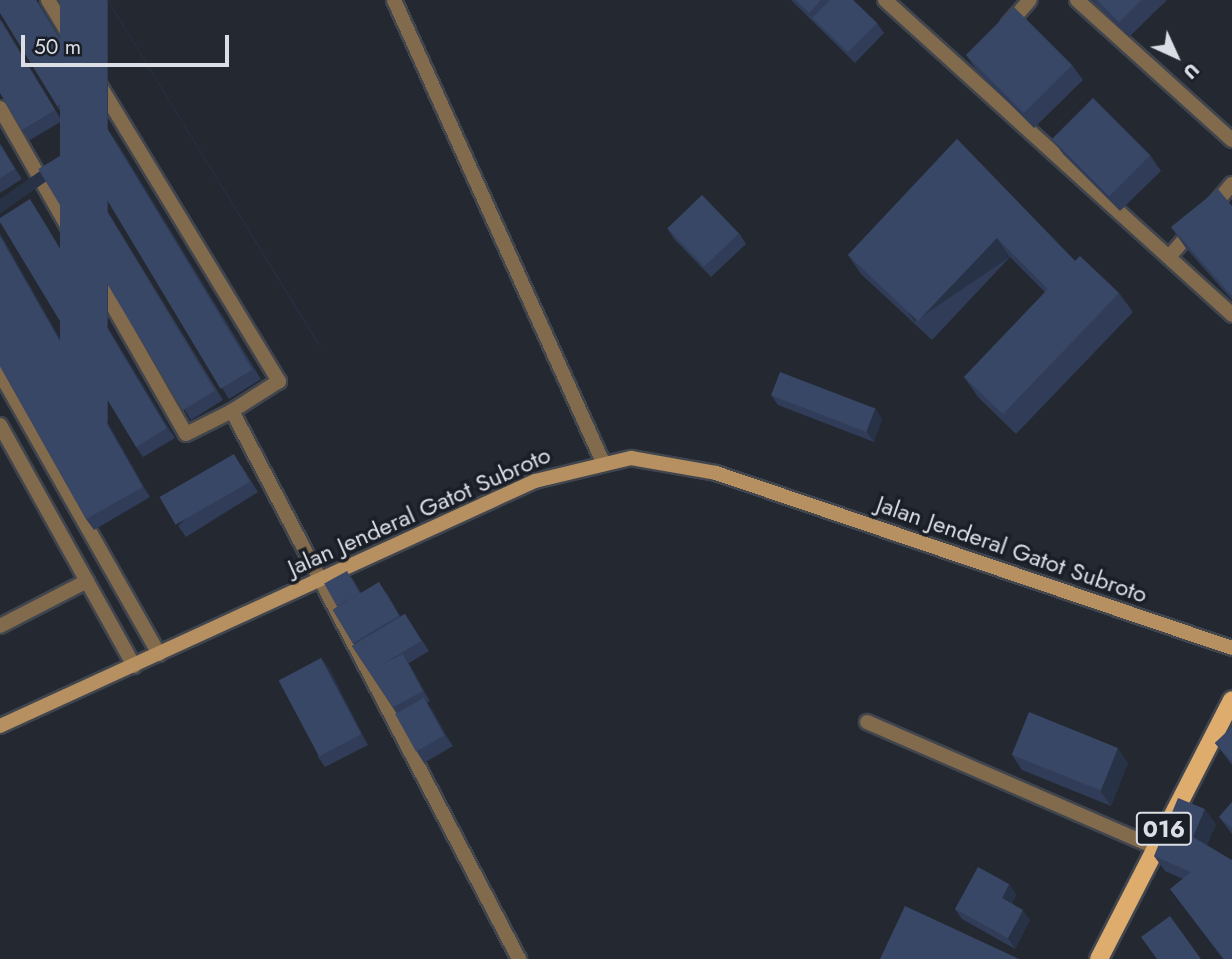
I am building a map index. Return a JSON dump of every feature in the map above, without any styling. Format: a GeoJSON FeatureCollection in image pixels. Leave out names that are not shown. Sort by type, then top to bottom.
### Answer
{"type":"FeatureCollection","features":[{"type":"Feature","properties":{"kind":"main road","name":"Jalan Jenderal Gatot Subroto"},"geometry":{"type":"LineString","coordinates":[[0,726],[535,481],[602,460],[654,459],[716,473],[1232,648]]}},
{"type":"Feature","properties":{"kind":"main road","name":"016"},"geometry":{"type":"LineString","coordinates":[[1099,959],[1154,847],[1232,700]]}},
{"type":"Feature","properties":{"kind":"street"},"geometry":{"type":"LineString","coordinates":[[0,108],[186,434],[232,411],[279,381],[48,0]]}},
{"type":"Feature","properties":{"kind":"street"},"geometry":{"type":"LineString","coordinates":[[394,0],[602,460]]}},
{"type":"Feature","properties":{"kind":"street"},"geometry":{"type":"LineString","coordinates":[[885,0],[1232,316]]}},
{"type":"Feature","properties":{"kind":"street"},"geometry":{"type":"LineString","coordinates":[[997,37],[1030,0]]}},
{"type":"Feature","properties":{"kind":"street"},"geometry":{"type":"LineString","coordinates":[[1077,0],[1232,140]]}},
{"type":"Feature","properties":{"kind":"street"},"geometry":{"type":"LineString","coordinates":[[964,74],[980,55]]}},
{"type":"Feature","properties":{"kind":"street"},"geometry":{"type":"LineString","coordinates":[[1169,257],[1232,184]]}},
{"type":"Feature","properties":{"kind":"street"},"geometry":{"type":"LineString","coordinates":[[0,373],[159,654]]}},
{"type":"Feature","properties":{"kind":"street"},"geometry":{"type":"LineString","coordinates":[[232,411],[296,535],[316,582],[519,959]]}},
{"type":"Feature","properties":{"kind":"street"},"geometry":{"type":"LineString","coordinates":[[0,425],[134,666]]}},
{"type":"Feature","properties":{"kind":"street"},"geometry":{"type":"LineString","coordinates":[[0,626],[87,581]]}},
{"type":"Feature","properties":{"kind":"street"},"geometry":{"type":"LineString","coordinates":[[867,722],[1154,847]]}},
{"type":"Feature","properties":{"kind":"building"},"geometry":{"type":"Polygon","coordinates":[[[0,0],[36,0],[89,86],[57,106],[0,13],[0,0]]]}},
{"type":"Feature","properties":{"kind":"building"},"geometry":{"type":"Polygon","coordinates":[[[60,0],[107,0],[107,425],[60,425],[60,0]]]}},
{"type":"Feature","properties":{"kind":"building"},"geometry":{"type":"Polygon","coordinates":[[[796,0],[821,0],[809,13],[796,0]]]}},
{"type":"Feature","properties":{"kind":"building"},"geometry":{"type":"Polygon","coordinates":[[[830,0],[853,0],[877,23],[848,52],[812,18],[830,0]]]}},
{"type":"Feature","properties":{"kind":"building"},"geometry":{"type":"Polygon","coordinates":[[[1097,0],[1141,0],[1119,22],[1097,0]]]}},
{"type":"Feature","properties":{"kind":"building"},"geometry":{"type":"Polygon","coordinates":[[[1014,7],[1072,65],[1024,113],[966,55],[1014,7]]]}},
{"type":"Feature","properties":{"kind":"building"},"geometry":{"type":"Polygon","coordinates":[[[0,20],[55,110],[22,130],[0,93],[0,20]]]}},
{"type":"Feature","properties":{"kind":"building"},"geometry":{"type":"Polygon","coordinates":[[[1093,98],[1150,155],[1109,196],[1052,139],[1093,98]]]}},
{"type":"Feature","properties":{"kind":"building"},"geometry":{"type":"Polygon","coordinates":[[[107,128],[252,370],[221,389],[75,147],[107,128]]]}},
{"type":"Feature","properties":{"kind":"building"},"geometry":{"type":"Polygon","coordinates":[[[957,139],[1075,261],[1080,256],[1119,293],[1003,414],[964,377],[1048,289],[997,238],[918,321],[848,255],[957,139]]]}},
{"type":"Feature","properties":{"kind":"building"},"geometry":{"type":"Polygon","coordinates":[[[0,145],[15,169],[0,178],[0,145]]]}},
{"type":"Feature","properties":{"kind":"building"},"geometry":{"type":"Polygon","coordinates":[[[70,150],[215,391],[183,410],[38,169],[70,150]]]}},
{"type":"Feature","properties":{"kind":"building"},"geometry":{"type":"Polygon","coordinates":[[[1218,189],[1232,206],[1232,296],[1171,227],[1218,189]]]}},
{"type":"Feature","properties":{"kind":"building"},"geometry":{"type":"Polygon","coordinates":[[[702,195],[739,233],[704,266],[667,228],[702,195]]]}},
{"type":"Feature","properties":{"kind":"building"},"geometry":{"type":"Polygon","coordinates":[[[30,199],[167,428],[136,447],[0,222],[0,218],[30,199]]]}},
{"type":"Feature","properties":{"kind":"building"},"geometry":{"type":"Polygon","coordinates":[[[0,236],[143,487],[86,519],[0,366],[0,236]]]}},
{"type":"Feature","properties":{"kind":"building"},"geometry":{"type":"Polygon","coordinates":[[[780,372],[875,409],[866,432],[771,395],[780,372]]]}},
{"type":"Feature","properties":{"kind":"building"},"geometry":{"type":"Polygon","coordinates":[[[234,454],[250,482],[176,525],[160,497],[234,454]]]}},
{"type":"Feature","properties":{"kind":"building"},"geometry":{"type":"Polygon","coordinates":[[[347,571],[360,594],[337,606],[324,584],[347,571]]]}},
{"type":"Feature","properties":{"kind":"building"},"geometry":{"type":"Polygon","coordinates":[[[379,582],[399,615],[353,643],[333,610],[379,582]]]}},
{"type":"Feature","properties":{"kind":"building"},"geometry":{"type":"Polygon","coordinates":[[[405,614],[421,641],[381,665],[403,654],[423,691],[393,707],[352,646],[405,614]]]}},
{"type":"Feature","properties":{"kind":"building"},"geometry":{"type":"Polygon","coordinates":[[[321,658],[361,734],[319,756],[279,681],[321,658]]]}},
{"type":"Feature","properties":{"kind":"building"},"geometry":{"type":"Polygon","coordinates":[[[424,698],[445,736],[416,752],[395,714],[424,698]]]}},
{"type":"Feature","properties":{"kind":"building"},"geometry":{"type":"Polygon","coordinates":[[[1029,712],[1118,748],[1101,791],[1012,755],[1029,712]]]}},
{"type":"Feature","properties":{"kind":"building"},"geometry":{"type":"Polygon","coordinates":[[[1232,727],[1232,762],[1215,743],[1232,727]]]}},
{"type":"Feature","properties":{"kind":"building"},"geometry":{"type":"Polygon","coordinates":[[[1178,798],[1205,809],[1193,837],[1232,860],[1232,959],[1224,959],[1170,889],[1191,872],[1154,856],[1178,798]]]}},
{"type":"Feature","properties":{"kind":"building"},"geometry":{"type":"Polygon","coordinates":[[[1232,802],[1232,828],[1219,817],[1232,802]]]}},
{"type":"Feature","properties":{"kind":"building"},"geometry":{"type":"Polygon","coordinates":[[[978,867],[1009,884],[1002,898],[1023,910],[1008,938],[955,909],[978,867]]]}},
{"type":"Feature","properties":{"kind":"building"},"geometry":{"type":"Polygon","coordinates":[[[905,906],[1019,959],[880,959],[905,906]]]}},
{"type":"Feature","properties":{"kind":"building"},"geometry":{"type":"Polygon","coordinates":[[[1170,916],[1201,959],[1157,959],[1141,937],[1170,916]]]}}]}
